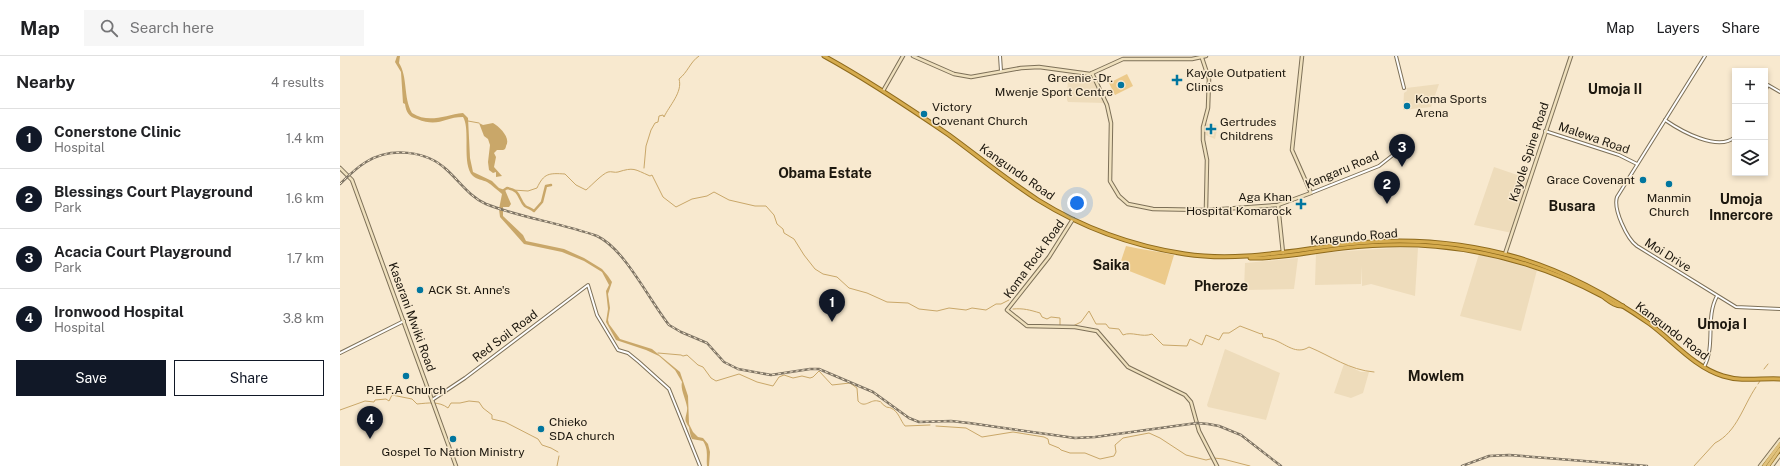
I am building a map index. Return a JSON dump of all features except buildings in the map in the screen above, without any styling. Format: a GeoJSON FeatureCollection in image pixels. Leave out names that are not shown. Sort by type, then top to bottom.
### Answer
{"type":"FeatureCollection","features":[{"type":"Feature","properties":{"kind":"highway","name":"Kangundo Road"},"geometry":{"type":"LineString","coordinates":[[824,56],[901,102],[1032,196],[1073,219],[1111,235],[1158,249],[1206,256],[1267,258],[1373,245],[1407,244],[1440,246],[1481,251],[1527,264],[1600,294]]}},
{"type":"Feature","properties":{"kind":"highway","name":"Kangundo Road"},"geometry":{"type":"LineString","coordinates":[[1243,257],[1352,244],[1395,241],[1481,248],[1505,254],[1558,272],[1623,306],[1655,328],[1704,367],[1719,374],[1735,379],[1780,379]]}},
{"type":"Feature","properties":{"kind":"main road"},"geometry":{"type":"LineString","coordinates":[[883,90],[904,56]]}},
{"type":"Feature","properties":{"kind":"main road"},"geometry":{"type":"LineString","coordinates":[[913,56],[963,76],[977,76],[1001,71],[1039,67],[1087,74],[1123,58],[1192,59],[1206,56]]}},
{"type":"Feature","properties":{"kind":"main road"},"geometry":{"type":"LineString","coordinates":[[1302,56],[1292,150],[1311,193]]}},
{"type":"Feature","properties":{"kind":"main road","name":"Kayole Spine Road"},"geometry":{"type":"LineString","coordinates":[[1505,254],[1571,56]]}},
{"type":"Feature","properties":{"kind":"main road"},"geometry":{"type":"LineString","coordinates":[[1202,58],[1209,79],[1208,108],[1203,127],[1203,140],[1207,160],[1206,209]]}},
{"type":"Feature","properties":{"kind":"main road","name":"Kangaru Road"},"geometry":{"type":"LineString","coordinates":[[1092,73],[1105,102],[1111,123],[1110,183],[1119,196],[1127,203],[1156,209],[1206,209],[1278,205],[1311,193]]}},
{"type":"Feature","properties":{"kind":"main road","name":"Kasarani Mwiki Road"},"geometry":{"type":"LineString","coordinates":[[340,168],[352,180],[456,466]]}},
{"type":"Feature","properties":{"kind":"main road"},"geometry":{"type":"LineString","coordinates":[[1278,205],[1283,253]]}},
{"type":"Feature","properties":{"kind":"main road","name":"Koma Rock Road"},"geometry":{"type":"LineString","coordinates":[[1073,219],[1049,257],[1007,310],[1027,326],[1072,327],[1099,332],[1128,367],[1188,397],[1193,406],[1199,431],[1217,466]]}},
{"type":"Feature","properties":{"kind":"main road"},"geometry":{"type":"LineString","coordinates":[[1760,466],[1780,440]]}},
{"type":"Feature","properties":{"kind":"main road"},"geometry":{"type":"LineString","coordinates":[[1764,466],[1780,444]]}},
{"type":"Feature","properties":{"kind":"main road"},"geometry":{"type":"LineString","coordinates":[[1768,466],[1780,449]]}},
{"type":"Feature","properties":{"kind":"main road"},"geometry":{"type":"LineString","coordinates":[[1772,466],[1780,455]]}},
{"type":"Feature","properties":{"kind":"street"},"geometry":{"type":"LineString","coordinates":[[1000,56],[1001,71]]}},
{"type":"Feature","properties":{"kind":"street"},"geometry":{"type":"LineString","coordinates":[[1396,56],[1404,88]]}},
{"type":"Feature","properties":{"kind":"street","name":"Moi Drive"},"geometry":{"type":"LineString","coordinates":[[1704,56],[1617,197],[1616,208],[1629,238],[1637,246],[1718,296],[1738,308],[1780,309]]}},
{"type":"Feature","properties":{"kind":"street"},"geometry":{"type":"LineString","coordinates":[[1768,85],[1780,92]]}},
{"type":"Feature","properties":{"kind":"street"},"geometry":{"type":"LineString","coordinates":[[1665,120],[1680,130],[1713,142],[1726,142],[1732,139]]}},
{"type":"Feature","properties":{"kind":"street","name":"Malewa Road"},"geometry":{"type":"LineString","coordinates":[[1545,131],[1620,155],[1637,164]]}},
{"type":"Feature","properties":{"kind":"street","name":"Kangaru Road"},"geometry":{"type":"LineString","coordinates":[[1311,193],[1382,165],[1393,155],[1396,138]]}},
{"type":"Feature","properties":{"kind":"street","name":"Red Soil Road"},"geometry":{"type":"LineString","coordinates":[[433,402],[588,285],[597,315],[618,350],[628,353],[639,362],[666,386],[672,395],[700,466]]}},
{"type":"Feature","properties":{"kind":"street"},"geometry":{"type":"LineString","coordinates":[[1704,367],[1709,354],[1712,307],[1718,296]]}},
{"type":"Feature","properties":{"kind":"street"},"geometry":{"type":"LineString","coordinates":[[340,353],[404,321]]}},
{"type":"Feature","properties":{"kind":"shaded area"},"geometry":{"type":"Polygon","coordinates":[[[397,56],[400,56],[399,63],[404,74],[407,100],[412,113],[425,118],[437,118],[463,113],[468,118],[470,158],[473,172],[492,181],[499,188],[505,190],[511,204],[509,207],[503,207],[503,216],[523,235],[526,241],[564,249],[584,258],[602,269],[608,276],[612,282],[608,294],[610,308],[608,320],[609,324],[620,339],[652,349],[680,372],[688,396],[689,424],[693,432],[698,437],[703,438],[708,444],[710,452],[709,466],[707,466],[707,450],[705,444],[703,441],[692,439],[686,420],[687,407],[682,382],[675,370],[659,356],[616,340],[606,322],[608,309],[606,291],[609,285],[602,272],[584,261],[562,252],[524,244],[500,217],[499,209],[502,194],[487,182],[474,177],[469,171],[466,130],[463,117],[431,122],[414,118],[408,114],[405,104],[403,103],[401,72],[395,62],[397,56]]]}},
{"type":"Feature","properties":{"kind":"shaded area"},"geometry":{"type":"Polygon","coordinates":[[[1068,74],[1094,77],[1105,103],[1068,102],[1068,74]]]}},
{"type":"Feature","properties":{"kind":"shaded area","name":"Greenie - Dr. Mwenje Sport Centre"},"geometry":{"type":"Polygon","coordinates":[[[1127,74],[1133,86],[1115,95],[1109,83],[1127,74]]]}},
{"type":"Feature","properties":{"kind":"shaded area"},"geometry":{"type":"Polygon","coordinates":[[[1439,84],[1431,107],[1403,110],[1404,93],[1407,91],[1406,88],[1439,84]]]}},
{"type":"Feature","properties":{"kind":"shaded area"},"geometry":{"type":"Polygon","coordinates":[[[479,123],[483,125],[493,123],[502,130],[506,136],[507,143],[505,149],[497,150],[494,153],[496,157],[494,167],[502,176],[496,177],[496,172],[493,173],[489,170],[488,162],[490,145],[488,139],[484,136],[479,123]]]}},
{"type":"Feature","properties":{"kind":"shaded area","name":"Gertrudes Childrens"},"geometry":{"type":"Polygon","coordinates":[[[1205,123],[1218,126],[1215,139],[1206,135],[1204,131],[1205,123]]]}},
{"type":"Feature","properties":{"kind":"shaded area"},"geometry":{"type":"Polygon","coordinates":[[[1494,167],[1529,179],[1512,233],[1474,225],[1494,167]]]}},
{"type":"Feature","properties":{"kind":"shaded area"},"geometry":{"type":"Polygon","coordinates":[[[1126,246],[1174,255],[1165,285],[1119,267],[1126,246]]]}},
{"type":"Feature","properties":{"kind":"shaded area"},"geometry":{"type":"Polygon","coordinates":[[[1418,248],[1415,296],[1371,284],[1362,286],[1362,266],[1361,284],[1315,285],[1316,253],[1418,248]]]}},
{"type":"Feature","properties":{"kind":"shaded area"},"geometry":{"type":"Polygon","coordinates":[[[1479,254],[1537,270],[1521,331],[1460,316],[1479,254]]]}},
{"type":"Feature","properties":{"kind":"shaded area"},"geometry":{"type":"Polygon","coordinates":[[[1298,258],[1294,289],[1244,290],[1245,263],[1298,258]]]}},
{"type":"Feature","properties":{"kind":"shaded area"},"geometry":{"type":"Polygon","coordinates":[[[1225,349],[1280,373],[1266,420],[1208,407],[1207,405],[1225,349]]]}},
{"type":"Feature","properties":{"kind":"shaded area"},"geometry":{"type":"Polygon","coordinates":[[[1344,364],[1361,372],[1369,372],[1363,393],[1351,398],[1334,393],[1344,364]]]}},
{"type":"Feature","properties":{"kind":"waterway"},"geometry":{"type":"LineString","coordinates":[[644,168],[646,146],[651,130],[655,123],[658,122],[659,116],[663,115],[664,117],[675,99],[679,89],[679,79],[693,61],[699,56]]}},
{"type":"Feature","properties":{"kind":"waterway"},"geometry":{"type":"LineString","coordinates":[[468,121],[479,123]]}},
{"type":"Feature","properties":{"kind":"waterway"},"geometry":{"type":"LineString","coordinates":[[513,190],[528,191],[537,188],[542,179],[551,174],[565,174],[576,185],[586,190],[608,172],[634,170],[650,176],[652,175],[663,197],[676,207],[692,199],[707,196],[714,192],[729,200],[755,206],[766,206],[774,215],[777,224],[783,229],[784,233],[794,239],[815,269],[823,274],[837,277],[849,288],[867,293],[887,302],[908,303],[919,309],[937,311],[949,308],[966,310],[972,308],[986,310],[996,304],[1001,304],[1009,300]]}},
{"type":"Feature","properties":{"kind":"waterway"},"geometry":{"type":"LineString","coordinates":[[504,190],[507,188],[515,191],[525,206],[534,211],[542,202],[546,186],[551,185]]}},
{"type":"Feature","properties":{"kind":"waterway"},"geometry":{"type":"LineString","coordinates":[[1013,309],[1023,309],[1040,313],[1042,317],[1047,319],[1051,317],[1060,318],[1060,325]]}},
{"type":"Feature","properties":{"kind":"waterway"},"geometry":{"type":"LineString","coordinates":[[1073,326],[1081,322],[1089,311],[1096,324],[1106,324],[1109,328],[1119,329],[1123,335],[1152,334],[1163,345],[1187,346],[1190,339],[1202,345],[1206,335],[1219,340],[1223,333],[1229,333],[1240,326],[1261,334],[1262,333],[1263,337],[1275,340],[1290,348],[1301,350],[1309,347],[1348,366],[1374,372]]}},
{"type":"Feature","properties":{"kind":"waterway"},"geometry":{"type":"LineString","coordinates":[[658,353],[683,356],[687,355],[698,365],[703,367],[711,378],[716,381],[739,374],[757,382],[773,386],[779,377],[784,375],[793,378],[802,376],[810,378],[819,371],[832,385],[850,383],[857,388],[858,401],[861,403],[865,404],[872,401],[879,401],[886,407],[894,410],[905,426],[930,425]]}},
{"type":"Feature","properties":{"kind":"waterway"},"geometry":{"type":"LineString","coordinates":[[1764,369],[1768,364]]}},
{"type":"Feature","properties":{"kind":"waterway"},"geometry":{"type":"LineString","coordinates":[[1694,466],[1715,443],[1729,432],[1739,418],[1756,387]]}},
{"type":"Feature","properties":{"kind":"waterway"},"geometry":{"type":"LineString","coordinates":[[340,410],[365,401],[374,402],[375,400],[386,399],[389,401],[392,395],[412,399],[417,404],[437,403],[448,408],[451,403],[469,401],[479,402],[483,408],[492,415],[492,419],[505,422],[538,439],[542,445],[558,452]]}},
{"type":"Feature","properties":{"kind":"waterway"},"geometry":{"type":"LineString","coordinates":[[936,426],[966,428],[982,437],[1013,432],[1044,437],[1048,439],[1049,444],[1061,450],[1070,453],[1085,453],[1100,459],[1114,456],[1116,452],[1115,445],[1123,438],[1149,433],[1160,438],[1186,455],[1206,460],[1214,458],[1223,459],[1250,466]]}},
{"type":"Feature","properties":{"kind":"waterway"},"geometry":{"type":"LineString","coordinates":[[557,466],[559,456]]}},
{"type":"Feature","properties":{"kind":"railway"},"geometry":{"type":"LineString","coordinates":[[340,184],[359,167],[376,157],[397,153],[418,155],[429,158],[438,163],[470,193],[486,204],[597,236],[607,243],[627,263],[669,325],[707,343],[724,362],[738,369],[771,375],[819,369],[873,392],[909,418],[919,422],[951,421],[1075,438],[1095,437],[1197,423],[1208,424],[1219,426],[1241,435],[1281,466]]}},
{"type":"Feature","properties":{"kind":"railway"},"geometry":{"type":"LineString","coordinates":[[1462,466],[1489,456],[1509,455],[1647,466]]}},
{"type":"Feature","properties":{"kind":"place","name":"Kayole Outpatient Clinics"},"geometry":{"type":"Point","coordinates":[1177,80]}},
{"type":"Feature","properties":{"kind":"place","name":"Greenie - Dr. Mwenje Sport Centre"},"geometry":{"type":"Point","coordinates":[1121,85]}},
{"type":"Feature","properties":{"kind":"place","name":"Koma Sports Arena"},"geometry":{"type":"Point","coordinates":[1407,106]}},
{"type":"Feature","properties":{"kind":"place","name":"Victory Covenant Church"},"geometry":{"type":"Point","coordinates":[924,114]}},
{"type":"Feature","properties":{"kind":"place","name":"Gertrudes Childrens"},"geometry":{"type":"Point","coordinates":[1211,129]}},
{"type":"Feature","properties":{"kind":"place","name":"Acacia Court Playground"},"geometry":{"type":"Point","coordinates":[1402,167]}},
{"type":"Feature","properties":{"kind":"place","name":"Grace Covenant"},"geometry":{"type":"Point","coordinates":[1643,180]}},
{"type":"Feature","properties":{"kind":"place","name":"Manmin Church"},"geometry":{"type":"Point","coordinates":[1669,184]}},
{"type":"Feature","properties":{"kind":"place","name":"Aga Khan Hospital Komarock"},"geometry":{"type":"Point","coordinates":[1301,204]}},
{"type":"Feature","properties":{"kind":"place","name":"Blessings Court Playground"},"geometry":{"type":"Point","coordinates":[1387,204]}},
{"type":"Feature","properties":{"kind":"place","name":"ACK St. Anne's"},"geometry":{"type":"Point","coordinates":[420,290]}},
{"type":"Feature","properties":{"kind":"place","name":"Conerstone Clinic"},"geometry":{"type":"Point","coordinates":[832,322]}},
{"type":"Feature","properties":{"kind":"place","name":"P.E.F.A Church"},"geometry":{"type":"Point","coordinates":[406,376]}},
{"type":"Feature","properties":{"kind":"place","name":"Chieko SDA church"},"geometry":{"type":"Point","coordinates":[541,429]}},
{"type":"Feature","properties":{"kind":"place","name":"Ironwood Hospital"},"geometry":{"type":"Point","coordinates":[370,439]}},
{"type":"Feature","properties":{"kind":"place","name":"Gospel To Nation Ministry"},"geometry":{"type":"Point","coordinates":[453,439]}},
{"type":"Feature","properties":{"kind":"district","name":"Umoja II"},"geometry":{"type":"Point","coordinates":[1615,89]}},
{"type":"Feature","properties":{"kind":"district","name":"Obama Estate"},"geometry":{"type":"Point","coordinates":[825,173]}},
{"type":"Feature","properties":{"kind":"district","name":"Busara"},"geometry":{"type":"Point","coordinates":[1572,206]}},
{"type":"Feature","properties":{"kind":"district","name":"Umoja Innercore"},"geometry":{"type":"Point","coordinates":[1741,208]}},
{"type":"Feature","properties":{"kind":"district","name":"Saika"},"geometry":{"type":"Point","coordinates":[1111,265]}},
{"type":"Feature","properties":{"kind":"district","name":"Pheroze"},"geometry":{"type":"Point","coordinates":[1221,286]}},
{"type":"Feature","properties":{"kind":"district","name":"Umoja I"},"geometry":{"type":"Point","coordinates":[1722,324]}},
{"type":"Feature","properties":{"kind":"district","name":"Mowlem"},"geometry":{"type":"Point","coordinates":[1436,376]}}]}
